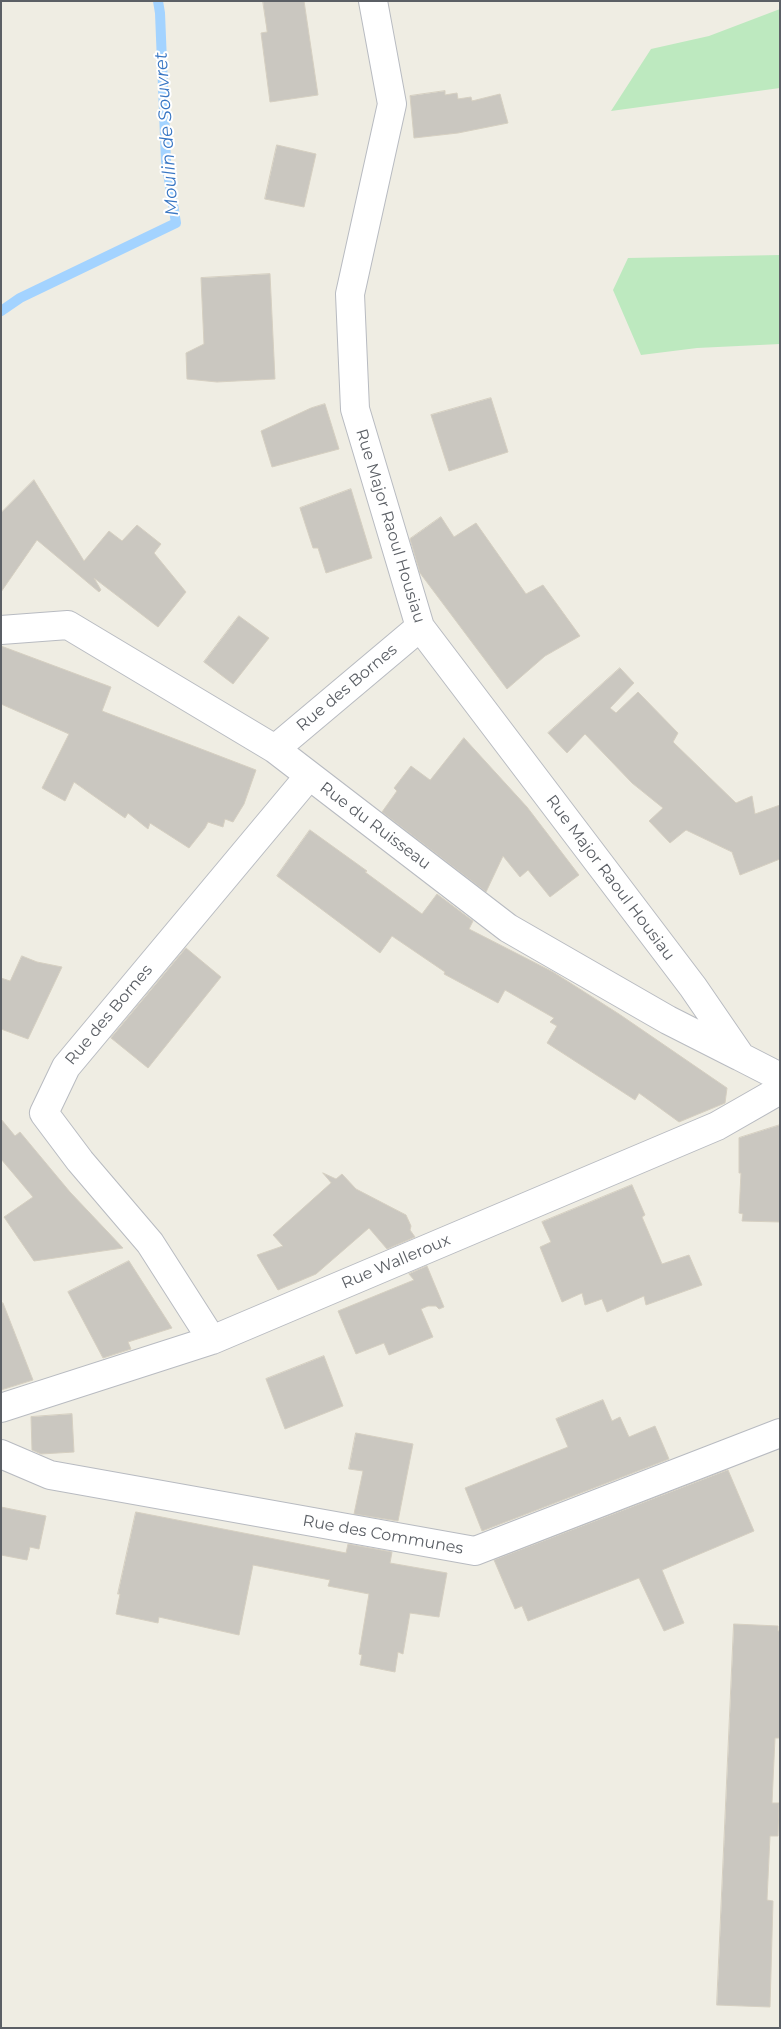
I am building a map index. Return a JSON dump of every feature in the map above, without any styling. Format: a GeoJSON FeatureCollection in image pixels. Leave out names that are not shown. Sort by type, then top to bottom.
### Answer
{"type":"FeatureCollection","features":[{"type":"Feature","properties":{"kind":"street","name":"Rue Major Raoul Housiau"},"geometry":{"type":"LineString","coordinates":[[373,1],[392,104],[350,294],[355,409],[420,627],[693,987],[741,1057],[780,1078]]}},
{"type":"Feature","properties":{"kind":"street","name":"Rue du Ruisseau"},"geometry":{"type":"LineString","coordinates":[[1,630],[68,625],[275,749],[508,928],[668,1020],[741,1057]]}},
{"type":"Feature","properties":{"kind":"street","name":"Rue des Bornes"},"geometry":{"type":"LineString","coordinates":[[275,749],[420,627]]}},
{"type":"Feature","properties":{"kind":"street","name":"Rue des Bornes"},"geometry":{"type":"LineString","coordinates":[[212,1340],[150,1243],[80,1161],[44,1113],[66,1067],[309,776]]}},
{"type":"Feature","properties":{"kind":"street","name":"Rue Walleroux"},"geometry":{"type":"LineString","coordinates":[[1,1408],[212,1340],[717,1126],[780,1090]]}},
{"type":"Feature","properties":{"kind":"street","name":"Rue des Communes"},"geometry":{"type":"LineString","coordinates":[[1,1454],[50,1475],[476,1551],[780,1433]]}},
{"type":"Feature","properties":{"kind":"green space"},"geometry":{"type":"Polygon","coordinates":[[[780,9],[780,88],[611,111],[651,49],[709,36],[780,9]]]}},
{"type":"Feature","properties":{"kind":"green space"},"geometry":{"type":"Polygon","coordinates":[[[780,255],[780,344],[697,348],[641,355],[613,290],[628,258],[780,255]]]}},
{"type":"Feature","properties":{"kind":"building"},"geometry":{"type":"Polygon","coordinates":[[[263,1],[304,1],[318,95],[270,102],[261,33],[267,32],[263,1]]]}},
{"type":"Feature","properties":{"kind":"building"},"geometry":{"type":"Polygon","coordinates":[[[445,91],[445,95],[457,93],[458,99],[471,97],[472,101],[500,94],[508,123],[458,133],[414,138],[410,96],[445,91]]]}},
{"type":"Feature","properties":{"kind":"building"},"geometry":{"type":"Polygon","coordinates":[[[277,145],[316,154],[304,207],[265,199],[277,145]]]}},
{"type":"Feature","properties":{"kind":"building"},"geometry":{"type":"Polygon","coordinates":[[[270,274],[275,379],[217,382],[187,379],[186,353],[204,344],[201,278],[270,274]]]}},
{"type":"Feature","properties":{"kind":"building"},"geometry":{"type":"Polygon","coordinates":[[[491,398],[508,452],[449,471],[431,415],[491,398]]]}},
{"type":"Feature","properties":{"kind":"building"},"geometry":{"type":"Polygon","coordinates":[[[325,404],[339,449],[272,467],[261,431],[311,408],[325,404]]]}},
{"type":"Feature","properties":{"kind":"building"},"geometry":{"type":"Polygon","coordinates":[[[34,480],[84,561],[109,531],[122,541],[137,525],[161,544],[154,553],[186,592],[158,627],[94,578],[101,590],[99,592],[37,540],[1,592],[1,513],[34,480]]]}},
{"type":"Feature","properties":{"kind":"building"},"geometry":{"type":"Polygon","coordinates":[[[351,489],[372,558],[326,573],[318,548],[313,548],[300,508],[351,489]]]}},
{"type":"Feature","properties":{"kind":"building"},"geometry":{"type":"Polygon","coordinates":[[[441,517],[454,537],[476,523],[526,594],[543,585],[580,636],[545,656],[507,689],[420,573],[410,539],[441,517]]]}},
{"type":"Feature","properties":{"kind":"building"},"geometry":{"type":"Polygon","coordinates":[[[239,616],[269,638],[233,684],[204,662],[239,616]]]}},
{"type":"Feature","properties":{"kind":"building"},"geometry":{"type":"Polygon","coordinates":[[[1,646],[111,687],[102,711],[256,770],[244,804],[233,822],[225,819],[223,827],[208,822],[189,848],[150,823],[148,829],[128,813],[125,818],[74,782],[65,801],[42,788],[69,734],[1,704],[1,646]]]}},
{"type":"Feature","properties":{"kind":"building"},"geometry":{"type":"Polygon","coordinates":[[[620,668],[634,683],[610,708],[616,713],[638,692],[678,733],[673,742],[736,803],[752,796],[755,814],[780,805],[780,859],[740,875],[732,852],[686,830],[670,843],[649,821],[663,808],[632,783],[585,734],[567,753],[548,733],[620,668]]]}},
{"type":"Feature","properties":{"kind":"building"},"geometry":{"type":"Polygon","coordinates":[[[464,738],[527,807],[579,875],[550,897],[528,870],[520,877],[503,856],[486,892],[382,812],[397,791],[394,788],[411,766],[430,780],[464,738]]]}},
{"type":"Feature","properties":{"kind":"building"},"geometry":{"type":"Polygon","coordinates":[[[310,830],[422,914],[437,894],[473,921],[469,929],[553,972],[619,1014],[727,1088],[725,1103],[679,1122],[639,1093],[635,1100],[547,1043],[557,1026],[550,1022],[554,1018],[505,990],[498,1003],[444,974],[445,972],[392,936],[380,953],[277,876],[310,830]]]}},
{"type":"Feature","properties":{"kind":"building"},"geometry":{"type":"Polygon","coordinates":[[[186,948],[221,977],[148,1068],[111,1038],[186,948]]]}},
{"type":"Feature","properties":{"kind":"building"},"geometry":{"type":"Polygon","coordinates":[[[22,956],[37,962],[62,967],[28,1039],[1,1029],[1,978],[10,981],[22,956]]]}},
{"type":"Feature","properties":{"kind":"building"},"geometry":{"type":"Polygon","coordinates":[[[1,1119],[15,1136],[20,1132],[70,1192],[123,1248],[34,1261],[4,1217],[33,1197],[1,1159],[1,1119]]]}},
{"type":"Feature","properties":{"kind":"building"},"geometry":{"type":"Polygon","coordinates":[[[780,1125],[780,1222],[742,1221],[743,1214],[739,1213],[741,1173],[739,1173],[739,1138],[780,1125]]]}},
{"type":"Feature","properties":{"kind":"building"},"geometry":{"type":"Polygon","coordinates":[[[323,1173],[336,1179],[342,1174],[356,1189],[406,1215],[411,1226],[410,1230],[415,1237],[387,1249],[369,1228],[316,1274],[278,1290],[257,1255],[283,1246],[273,1235],[331,1183],[323,1173]]]}},
{"type":"Feature","properties":{"kind":"building"},"geometry":{"type":"Polygon","coordinates":[[[632,1185],[645,1215],[642,1217],[662,1264],[689,1255],[702,1285],[646,1305],[644,1296],[607,1312],[602,1299],[585,1305],[582,1293],[562,1302],[540,1247],[551,1242],[542,1222],[632,1185]]]}},
{"type":"Feature","properties":{"kind":"building"},"geometry":{"type":"Polygon","coordinates":[[[129,1261],[172,1328],[128,1342],[131,1349],[103,1358],[68,1292],[129,1261]]]}},
{"type":"Feature","properties":{"kind":"building"},"geometry":{"type":"Polygon","coordinates":[[[427,1266],[444,1307],[439,1309],[436,1306],[428,1306],[421,1309],[433,1337],[389,1355],[384,1343],[356,1354],[338,1311],[414,1280],[409,1274],[427,1266]]]}},
{"type":"Feature","properties":{"kind":"building"},"geometry":{"type":"Polygon","coordinates":[[[3,1303],[33,1380],[1,1390],[1,1304],[3,1303]]]}},
{"type":"Feature","properties":{"kind":"building"},"geometry":{"type":"Polygon","coordinates":[[[324,1356],[343,1406],[285,1429],[266,1379],[324,1356]]]}},
{"type":"Feature","properties":{"kind":"building"},"geometry":{"type":"Polygon","coordinates":[[[603,1400],[612,1421],[620,1417],[629,1437],[655,1426],[669,1459],[482,1531],[465,1488],[568,1447],[556,1419],[603,1400]]]}},
{"type":"Feature","properties":{"kind":"building"},"geometry":{"type":"Polygon","coordinates":[[[72,1414],[74,1452],[41,1454],[32,1450],[31,1417],[72,1414]]]}},
{"type":"Feature","properties":{"kind":"building"},"geometry":{"type":"Polygon","coordinates":[[[356,1433],[413,1444],[398,1521],[354,1514],[363,1471],[349,1469],[356,1433]]]}},
{"type":"Feature","properties":{"kind":"building"},"geometry":{"type":"Polygon","coordinates":[[[728,1470],[754,1531],[662,1570],[684,1623],[664,1631],[639,1578],[528,1621],[522,1606],[515,1609],[494,1560],[728,1470]]]}},
{"type":"Feature","properties":{"kind":"building"},"geometry":{"type":"Polygon","coordinates":[[[1,1507],[46,1516],[39,1549],[30,1547],[27,1560],[1,1555],[1,1507]]]}},
{"type":"Feature","properties":{"kind":"building"},"geometry":{"type":"Polygon","coordinates":[[[136,1512],[346,1553],[348,1544],[392,1552],[390,1563],[447,1573],[439,1617],[410,1613],[403,1654],[398,1652],[395,1672],[360,1665],[362,1655],[359,1654],[369,1594],[328,1586],[330,1580],[253,1565],[239,1635],[159,1617],[158,1623],[116,1614],[120,1594],[118,1594],[136,1512]]]}},
{"type":"Feature","properties":{"kind":"building"},"geometry":{"type":"Polygon","coordinates":[[[734,1624],[778,1626],[778,1631],[780,1631],[780,1738],[775,1738],[772,1803],[779,1803],[778,1836],[770,1836],[767,1900],[773,1901],[770,2007],[717,2005],[734,1624]]]}},
{"type":"Feature","properties":{"kind":"waterway","name":"Moulin de Souvret"},"geometry":{"type":"LineString","coordinates":[[1,311],[20,298],[176,223],[166,161],[158,1]]}}]}
